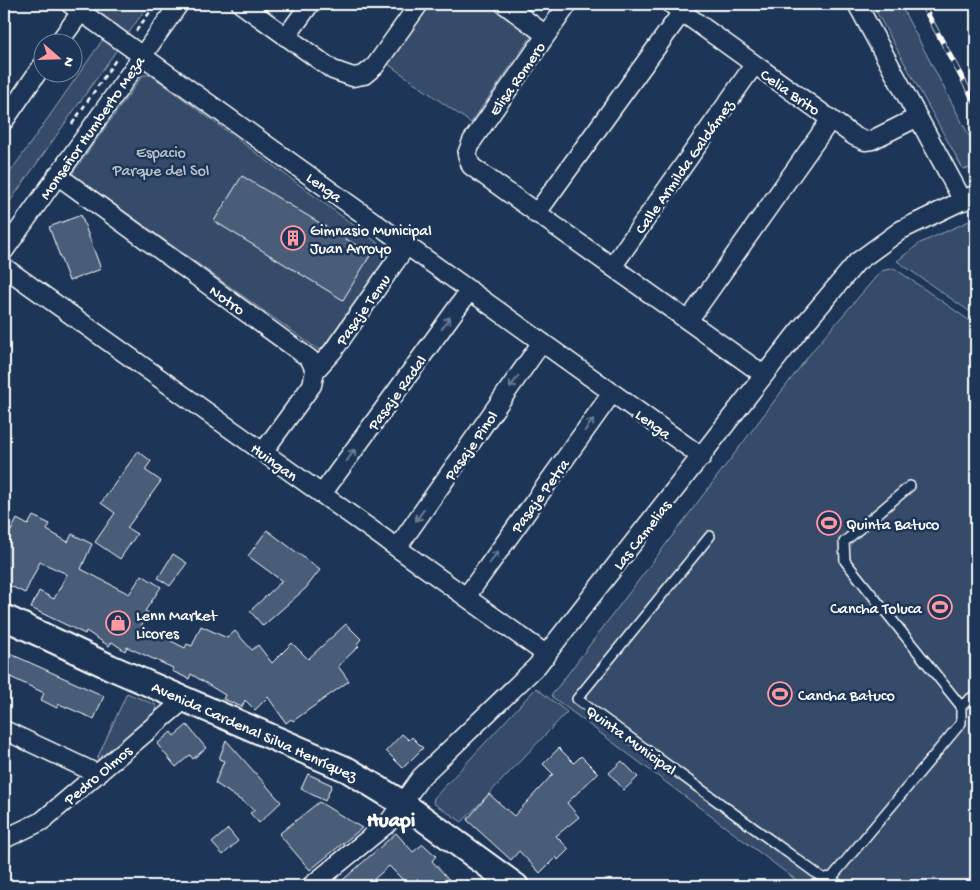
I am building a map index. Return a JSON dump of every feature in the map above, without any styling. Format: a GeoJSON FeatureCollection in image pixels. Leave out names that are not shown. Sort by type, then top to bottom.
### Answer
{"type":"FeatureCollection","features":[{"type":"Feature","properties":{"kind":"street","name":"Monseñor Humberto Meza"},"geometry":{"type":"LineString","coordinates":[[4,251],[179,4]]}},
{"type":"Feature","properties":{"kind":"street"},"geometry":{"type":"LineString","coordinates":[[241,4],[333,70],[353,77],[364,75],[375,66],[419,4]]}},
{"type":"Feature","properties":{"kind":"street"},"geometry":{"type":"LineString","coordinates":[[286,37],[310,4]]}},
{"type":"Feature","properties":{"kind":"street"},"geometry":{"type":"LineString","coordinates":[[504,4],[546,34]]}},
{"type":"Feature","properties":{"kind":"street","name":"Elisa Romero"},"geometry":{"type":"LineString","coordinates":[[536,214],[479,174],[471,166],[467,154],[472,141],[568,4]]}},
{"type":"Feature","properties":{"kind":"street"},"geometry":{"type":"LineString","coordinates":[[857,4],[918,118],[970,198]]}},
{"type":"Feature","properties":{"kind":"street","name":"Lenga"},"geometry":{"type":"LineString","coordinates":[[76,8],[702,457]]}},
{"type":"Feature","properties":{"kind":"street"},"geometry":{"type":"LineString","coordinates":[[64,32],[76,8]]}},
{"type":"Feature","properties":{"kind":"street"},"geometry":{"type":"LineString","coordinates":[[676,8],[536,214],[764,375]]}},
{"type":"Feature","properties":{"kind":"street","name":"Celia Brito"},"geometry":{"type":"LineString","coordinates":[[676,8],[854,136],[866,141],[872,140],[918,118]]}},
{"type":"Feature","properties":{"kind":"street","name":"Calle Armilda Galdámez"},"geometry":{"type":"LineString","coordinates":[[612,267],[754,65]]}},
{"type":"Feature","properties":{"kind":"street"},"geometry":{"type":"LineString","coordinates":[[4,120],[32,80]]}},
{"type":"Feature","properties":{"kind":"street"},"geometry":{"type":"LineString","coordinates":[[688,321],[831,119]]}},
{"type":"Feature","properties":{"kind":"street","name":"Notro"},"geometry":{"type":"LineString","coordinates":[[57,175],[305,355],[315,371]]}},
{"type":"Feature","properties":{"kind":"street","name":"Las Camelias"},"geometry":{"type":"LineString","coordinates":[[311,886],[388,822],[426,772],[547,655],[764,375],[857,262],[888,238],[970,198]]}},
{"type":"Feature","properties":{"kind":"street","name":"Pasaje Temu"},"geometry":{"type":"LineString","coordinates":[[315,371],[333,351],[407,245]]}},
{"type":"Feature","properties":{"kind":"street","name":"Huingan"},"geometry":{"type":"LineString","coordinates":[[4,267],[547,655]]}},
{"type":"Feature","properties":{"kind":"street","name":"Pasaje Radal"},"geometry":{"type":"LineString","coordinates":[[322,494],[470,290]]}},
{"type":"Feature","properties":{"kind":"street","name":"Pasaje Pinol"},"geometry":{"type":"LineString","coordinates":[[397,548],[542,342]]}},
{"type":"Feature","properties":{"kind":"street"},"geometry":{"type":"LineString","coordinates":[[263,452],[312,385],[315,371]]}},
{"type":"Feature","properties":{"kind":"street","name":"Pasaje Petra"},"geometry":{"type":"LineString","coordinates":[[466,597],[612,393]]}},
{"type":"Feature","properties":{"kind":"street","name":"Avenida Cardenal Silva Henríquez"},"geometry":{"type":"LineString","coordinates":[[4,617],[184,700],[329,760],[365,779],[402,803],[516,886]]}},
{"type":"Feature","properties":{"kind":"street","name":"Pedro Olmos"},"geometry":{"type":"LineString","coordinates":[[8,832],[42,821],[184,700]]}},
{"type":"Feature","properties":{"kind":"street"},"geometry":{"type":"LineString","coordinates":[[4,730],[98,774]]}},
{"type":"Feature","properties":{"kind":"lane"},"geometry":{"type":"LineString","coordinates":[[831,884],[961,724],[961,706],[845,561],[844,542],[910,486]]}},
{"type":"Feature","properties":{"kind":"lane","name":"Quinta Municipal"},"geometry":{"type":"LineString","coordinates":[[710,536],[577,699],[831,884]]}},
{"type":"Feature","properties":{"kind":"lane"},"geometry":{"type":"LineString","coordinates":[[961,706],[976,694]]}},
{"type":"Feature","properties":{"kind":"path"},"geometry":{"type":"LineString","coordinates":[[71,126],[156,4]]}},
{"type":"Feature","properties":{"kind":"green space"},"geometry":{"type":"Polygon","coordinates":[[[96,4],[149,4],[4,210],[4,181],[73,82],[82,82],[82,69],[113,25],[91,10],[96,4]]]}},
{"type":"Feature","properties":{"kind":"green space"},"geometry":{"type":"Polygon","coordinates":[[[431,4],[490,4],[533,34],[471,123],[388,64],[431,4]]]}},
{"type":"Feature","properties":{"kind":"green space"},"geometry":{"type":"Polygon","coordinates":[[[872,4],[900,4],[976,149],[976,168],[963,169],[872,4]]]}},
{"type":"Feature","properties":{"kind":"green space","name":"Espacio Parque del Sol"},"geometry":{"type":"Polygon","coordinates":[[[143,75],[151,75],[390,252],[320,351],[72,174],[143,75]]]}},
{"type":"Feature","properties":{"kind":"green space"},"geometry":{"type":"Polygon","coordinates":[[[976,218],[976,316],[897,261],[920,243],[976,218]]]}},
{"type":"Feature","properties":{"kind":"green space","name":"Quinta Batuco"},"geometry":{"type":"Polygon","coordinates":[[[894,268],[976,325],[976,886],[804,886],[551,696],[813,350],[881,271],[894,268]]]}},
{"type":"Feature","properties":{"kind":"green space"},"geometry":{"type":"Polygon","coordinates":[[[536,688],[567,712],[462,822],[433,803],[434,798],[536,688]]]}},
{"type":"Feature","properties":{"kind":"green space"},"geometry":{"type":"Polygon","coordinates":[[[127,693],[156,705],[157,713],[102,760],[97,759],[127,693]]]}},
{"type":"Feature","properties":{"kind":"building","name":"Gimnasio Municipal Juan Arroyo"},"geometry":{"type":"Polygon","coordinates":[[[242,176],[371,254],[343,300],[214,221],[242,176]]]}},
{"type":"Feature","properties":{"kind":"building"},"geometry":{"type":"Polygon","coordinates":[[[81,215],[101,269],[69,281],[49,227],[81,215]]]}},
{"type":"Feature","properties":{"kind":"building"},"geometry":{"type":"Polygon","coordinates":[[[138,451],[151,461],[145,470],[161,481],[127,528],[137,534],[120,559],[95,542],[115,513],[101,503],[138,451]]]}},
{"type":"Feature","properties":{"kind":"building"},"geometry":{"type":"Polygon","coordinates":[[[33,516],[50,524],[47,530],[68,542],[72,534],[92,544],[81,569],[129,594],[142,575],[161,587],[145,611],[149,613],[141,626],[185,648],[187,644],[192,646],[201,626],[227,638],[235,631],[252,650],[258,645],[272,663],[292,643],[308,659],[346,624],[361,639],[357,644],[359,646],[338,666],[349,681],[293,721],[291,719],[286,723],[268,697],[255,710],[245,700],[242,707],[223,699],[225,695],[191,674],[189,679],[172,671],[173,668],[127,647],[125,651],[112,642],[109,646],[86,631],[85,634],[31,608],[39,591],[54,599],[67,574],[40,562],[25,593],[4,583],[4,527],[11,531],[17,519],[28,525],[33,516]]]}},
{"type":"Feature","properties":{"kind":"building"},"geometry":{"type":"Polygon","coordinates":[[[267,530],[320,570],[306,588],[263,626],[250,611],[282,581],[248,556],[267,530]]]}},
{"type":"Feature","properties":{"kind":"building"},"geometry":{"type":"Polygon","coordinates":[[[173,554],[187,563],[170,586],[158,578],[173,554]]]}},
{"type":"Feature","properties":{"kind":"building"},"geometry":{"type":"Polygon","coordinates":[[[4,651],[104,696],[94,719],[59,704],[57,708],[41,700],[44,693],[4,674],[4,651]]]}},
{"type":"Feature","properties":{"kind":"building"},"geometry":{"type":"Polygon","coordinates":[[[187,725],[206,748],[193,759],[190,755],[176,767],[157,744],[171,732],[174,736],[187,725]]]}},
{"type":"Feature","properties":{"kind":"building"},"geometry":{"type":"Polygon","coordinates":[[[402,734],[409,740],[412,737],[423,748],[403,768],[386,751],[402,734]]]}},
{"type":"Feature","properties":{"kind":"building"},"geometry":{"type":"Polygon","coordinates":[[[226,740],[281,802],[259,823],[250,813],[255,810],[215,783],[224,761],[219,759],[226,740]]]}},
{"type":"Feature","properties":{"kind":"building"},"geometry":{"type":"Polygon","coordinates":[[[559,748],[574,763],[581,756],[598,773],[567,803],[579,817],[556,836],[569,849],[558,860],[556,857],[540,873],[519,851],[511,860],[467,820],[489,794],[514,816],[553,774],[543,764],[559,748]]]}},
{"type":"Feature","properties":{"kind":"building"},"geometry":{"type":"Polygon","coordinates":[[[622,761],[638,777],[624,790],[609,773],[622,761]]]}},
{"type":"Feature","properties":{"kind":"building"},"geometry":{"type":"Polygon","coordinates":[[[308,774],[332,785],[325,801],[301,789],[308,774]]]}},
{"type":"Feature","properties":{"kind":"building"},"geometry":{"type":"Polygon","coordinates":[[[319,802],[362,828],[310,870],[279,834],[319,802]]]}},
{"type":"Feature","properties":{"kind":"building"},"geometry":{"type":"Polygon","coordinates":[[[228,829],[238,841],[223,855],[212,843],[228,829]]]}},
{"type":"Feature","properties":{"kind":"building"},"geometry":{"type":"Polygon","coordinates":[[[396,833],[413,852],[423,844],[436,856],[432,861],[455,886],[409,886],[389,866],[372,881],[376,886],[336,886],[396,833]]]}},
{"type":"Feature","properties":{"kind":"railway"},"geometry":{"type":"LineString","coordinates":[[922,4],[976,104]]}},
{"type":"Feature","properties":{"kind":"place","name":"Gimnasio Municipal Juan Arroyo"},"geometry":{"type":"Point","coordinates":[293,238]}},
{"type":"Feature","properties":{"kind":"place","name":"Quinta Batuco"},"geometry":{"type":"Point","coordinates":[829,523]}},
{"type":"Feature","properties":{"kind":"place","name":"Cancha Toluca"},"geometry":{"type":"Point","coordinates":[940,607]}},
{"type":"Feature","properties":{"kind":"place","name":"Lenn Market Licores"},"geometry":{"type":"Point","coordinates":[118,623]}},
{"type":"Feature","properties":{"kind":"place","name":"Cancha Batuco"},"geometry":{"type":"Point","coordinates":[780,694]}},
{"type":"Feature","properties":{"kind":"district","name":"Huapi"},"geometry":{"type":"Point","coordinates":[391,819]}}]}
